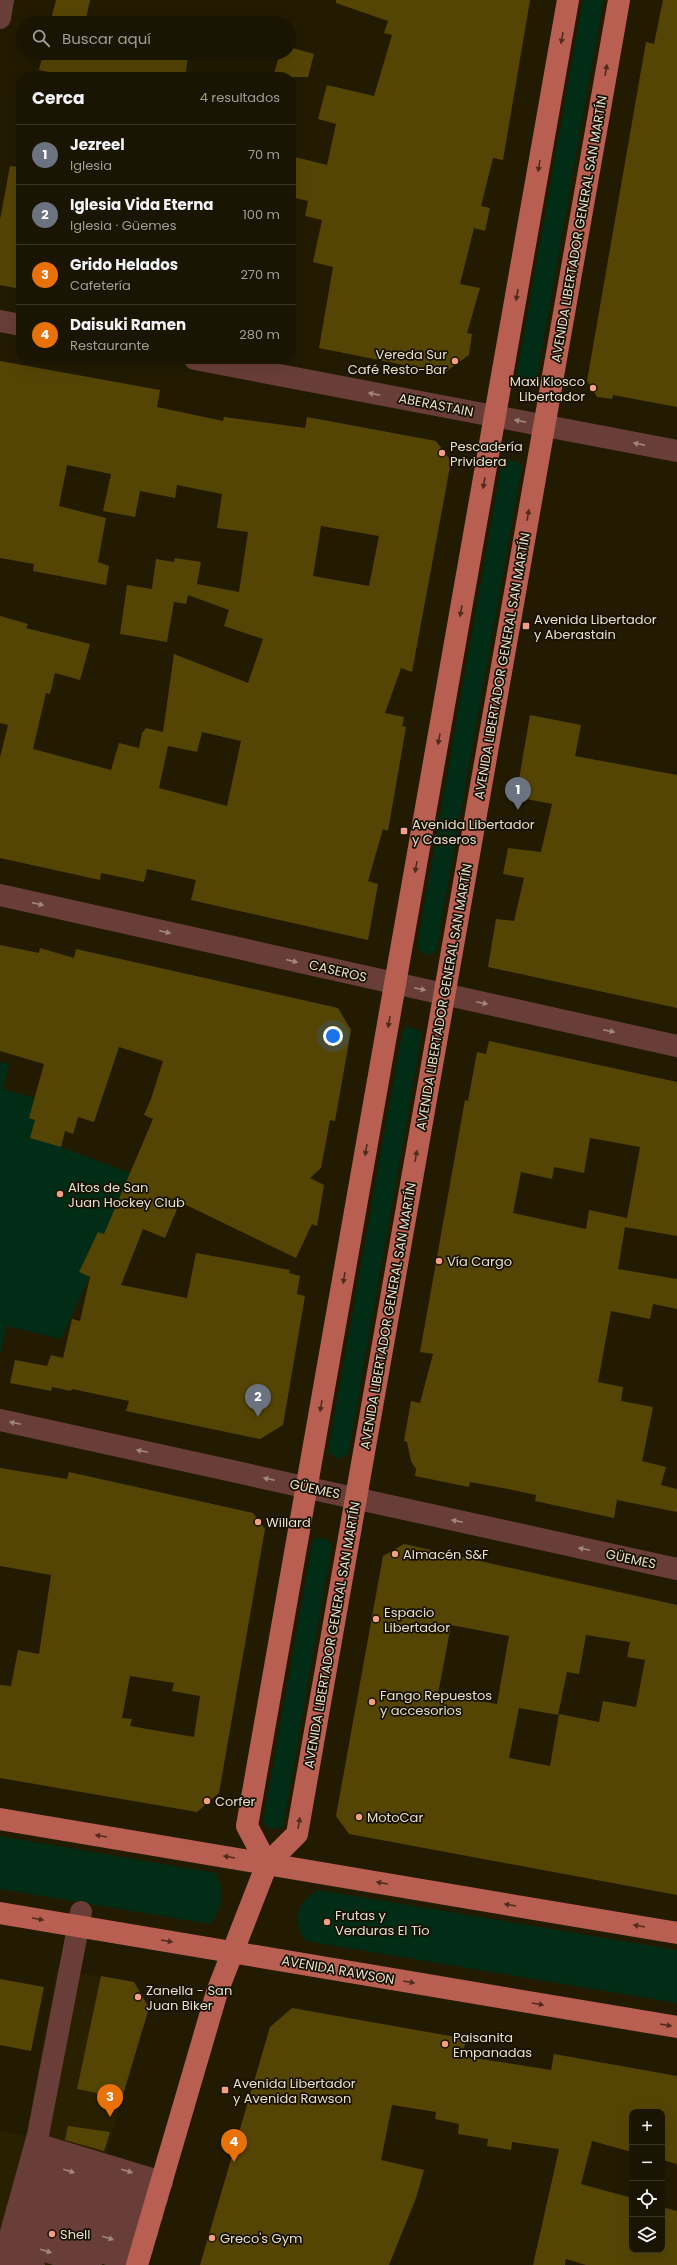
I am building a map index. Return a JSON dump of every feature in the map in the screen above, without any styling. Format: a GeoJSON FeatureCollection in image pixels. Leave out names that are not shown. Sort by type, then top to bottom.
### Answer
{"type":"FeatureCollection","features":[{"type":"Feature","properties":{"kind":"main road"},"geometry":{"type":"LineString","coordinates":[[267,1864],[247,1826],[568,0]]}},
{"type":"Feature","properties":{"kind":"main road","name":"AVENIDA LIBERTADOR GENERAL SAN MARTÍN"},"geometry":{"type":"LineString","coordinates":[[148,2229],[218,1992],[233,1952],[267,1864],[297,1834],[619,0]]}},
{"type":"Feature","properties":{"kind":"main road"},"geometry":{"type":"LineString","coordinates":[[0,1819],[677,1933]]}},
{"type":"Feature","properties":{"kind":"main road","name":"AVENIDA RAWSON"},"geometry":{"type":"LineString","coordinates":[[0,1913],[80,1919],[233,1952],[677,2027]]}},
{"type":"Feature","properties":{"kind":"street"},"geometry":{"type":"LineString","coordinates":[[0,18],[3,0]]}},
{"type":"Feature","properties":{"kind":"street"},"geometry":{"type":"LineString","coordinates":[[0,321],[16,324]]}},
{"type":"Feature","properties":{"kind":"street","name":"ABERASTAIN"},"geometry":{"type":"LineString","coordinates":[[221,364],[677,451]]}},
{"type":"Feature","properties":{"kind":"street","name":"CASEROS"},"geometry":{"type":"LineString","coordinates":[[0,895],[677,1046]]}},
{"type":"Feature","properties":{"kind":"street","name":"GÜEMES"},"geometry":{"type":"LineString","coordinates":[[0,1420],[677,1569]]}},
{"type":"Feature","properties":{"kind":"street"},"geometry":{"type":"LineString","coordinates":[[34,2265],[18,2208],[80,1919]]}},
{"type":"Feature","properties":{"kind":"street"},"geometry":{"type":"LineString","coordinates":[[18,2208],[148,2229]]}},
{"type":"Feature","properties":{"kind":"street"},"geometry":{"type":"LineString","coordinates":[[18,2208],[148,2229]]}},
{"type":"Feature","properties":{"kind":"street"},"geometry":{"type":"LineString","coordinates":[[18,2208],[148,2229]]}},
{"type":"Feature","properties":{"kind":"street"},"geometry":{"type":"LineString","coordinates":[[18,2208],[91,2265]]}},
{"type":"Feature","properties":{"kind":"shaded area"},"geometry":{"type":"Polygon","coordinates":[[[57,1969],[134,1982],[149,2008],[73,2265],[0,2265],[0,2131],[26,2135],[57,1969]]]}},
{"type":"Feature","properties":{"kind":"green space"},"geometry":{"type":"Polygon","coordinates":[[[583,0],[603,0],[536,384],[524,387],[516,380],[583,0]]]}},
{"type":"Feature","properties":{"kind":"green space"},"geometry":{"type":"Polygon","coordinates":[[[507,460],[516,461],[522,465],[436,952],[426,955],[417,948],[502,462],[507,460]]]}},
{"type":"Feature","properties":{"kind":"green space"},"geometry":{"type":"Polygon","coordinates":[[[407,1027],[416,1028],[422,1033],[348,1455],[338,1459],[328,1452],[403,1029],[407,1027]]]}},
{"type":"Feature","properties":{"kind":"green space","name":"Altos de San Juan Hockey Club"},"geometry":{"type":"Polygon","coordinates":[[[0,1062],[9,1064],[3,1089],[35,1098],[65,1131],[61,1147],[130,1173],[112,1216],[116,1218],[61,1339],[7,1326],[0,1354],[0,1062]]]}},
{"type":"Feature","properties":{"kind":"green space"},"geometry":{"type":"Polygon","coordinates":[[[317,1538],[326,1539],[332,1544],[283,1827],[271,1829],[263,1823],[313,1540],[317,1538]]]}},
{"type":"Feature","properties":{"kind":"green space"},"geometry":{"type":"Polygon","coordinates":[[[0,1836],[216,1873],[221,1886],[221,1899],[218,1912],[210,1924],[0,1889],[0,1836]]]}},
{"type":"Feature","properties":{"kind":"green space"},"geometry":{"type":"Polygon","coordinates":[[[318,1890],[677,1950],[677,2003],[306,1941],[301,1934],[299,1927],[298,1912],[305,1900],[318,1890]]]}},
{"type":"Feature","properties":{"kind":"building"},"geometry":{"type":"Polygon","coordinates":[[[56,0],[90,0],[87,16],[52,16],[56,0]]]}},
{"type":"Feature","properties":{"kind":"building"},"geometry":{"type":"Polygon","coordinates":[[[336,0],[530,0],[503,160],[493,158],[481,206],[490,208],[485,231],[474,228],[460,284],[480,288],[467,333],[472,334],[469,355],[444,373],[319,348],[333,267],[313,262],[322,220],[305,216],[308,201],[296,198],[296,157],[327,165],[336,124],[318,119],[327,85],[374,96],[392,35],[384,33],[388,21],[336,3],[336,0]]]}},
{"type":"Feature","properties":{"kind":"building"},"geometry":{"type":"Polygon","coordinates":[[[663,0],[677,0],[677,407],[613,395],[612,399],[597,397],[587,381],[646,42],[654,44],[663,0]]]}},
{"type":"Feature","properties":{"kind":"building"},"geometry":{"type":"Polygon","coordinates":[[[296,49],[314,54],[308,77],[296,77],[296,72],[274,72],[278,60],[296,60],[296,49]]]}},
{"type":"Feature","properties":{"kind":"building"},"geometry":{"type":"Polygon","coordinates":[[[41,60],[188,60],[186,72],[49,72],[39,70],[41,60]]]}},
{"type":"Feature","properties":{"kind":"building"},"geometry":{"type":"Polygon","coordinates":[[[10,166],[16,167],[16,288],[0,285],[0,220],[10,166]]]}},
{"type":"Feature","properties":{"kind":"building"},"geometry":{"type":"Polygon","coordinates":[[[0,361],[160,390],[157,407],[223,421],[224,417],[305,428],[307,417],[436,441],[451,461],[412,672],[401,668],[385,713],[404,717],[402,726],[406,727],[388,831],[383,829],[368,881],[378,884],[368,940],[191,900],[196,880],[147,869],[144,882],[101,873],[100,880],[0,858],[0,757],[8,725],[0,723],[0,616],[28,624],[26,628],[90,644],[80,680],[55,673],[50,694],[46,693],[33,749],[111,770],[119,743],[139,748],[142,733],[146,728],[163,732],[174,654],[248,683],[263,639],[224,626],[229,610],[188,595],[186,604],[174,602],[167,642],[120,634],[127,585],[152,589],[156,559],[174,562],[175,558],[201,562],[197,584],[239,592],[248,532],[217,528],[222,494],[177,485],[175,498],[140,491],[135,517],[103,511],[111,474],[67,465],[59,506],[106,518],[98,562],[109,566],[106,585],[33,571],[34,564],[0,558],[0,361]],[[321,526],[313,576],[369,586],[379,536],[321,526]],[[202,732],[197,752],[168,746],[159,788],[227,806],[241,741],[202,732]]]}},
{"type":"Feature","properties":{"kind":"building"},"geometry":{"type":"Polygon","coordinates":[[[530,715],[581,725],[575,756],[677,775],[677,1008],[488,967],[496,919],[514,921],[524,878],[503,874],[508,848],[541,852],[552,804],[516,797],[530,715]]]}},
{"type":"Feature","properties":{"kind":"building"},"geometry":{"type":"Polygon","coordinates":[[[0,945],[39,953],[40,948],[74,958],[76,949],[338,1008],[351,1030],[335,1121],[330,1120],[321,1168],[310,1178],[324,1185],[317,1226],[312,1224],[296,1258],[180,1202],[165,1238],[143,1229],[121,1285],[187,1298],[196,1253],[290,1270],[289,1273],[300,1276],[297,1294],[305,1296],[283,1425],[260,1439],[126,1411],[129,1401],[72,1389],[71,1391],[52,1387],[51,1391],[10,1383],[15,1360],[47,1366],[51,1355],[63,1358],[72,1319],[80,1321],[90,1277],[79,1272],[98,1232],[104,1234],[153,1119],[144,1115],[151,1099],[163,1061],[119,1047],[94,1122],[78,1117],[73,1134],[65,1131],[61,1147],[30,1138],[35,1120],[29,1118],[44,1064],[0,1051],[0,945]]]}},
{"type":"Feature","properties":{"kind":"building"},"geometry":{"type":"Polygon","coordinates":[[[489,1041],[677,1082],[677,1236],[625,1227],[618,1269],[677,1279],[677,1309],[653,1304],[650,1319],[611,1311],[598,1382],[623,1387],[621,1401],[653,1407],[642,1461],[666,1467],[661,1485],[677,1489],[677,1512],[617,1500],[614,1518],[535,1501],[536,1495],[508,1489],[470,1482],[469,1487],[415,1476],[416,1469],[411,1461],[407,1442],[404,1441],[411,1401],[420,1403],[433,1354],[420,1352],[465,1100],[468,1101],[477,1052],[486,1054],[489,1041]],[[590,1138],[584,1173],[554,1167],[552,1179],[521,1172],[513,1213],[586,1229],[589,1210],[627,1218],[626,1224],[640,1147],[590,1138]]]}},
{"type":"Feature","properties":{"kind":"building"},"geometry":{"type":"Polygon","coordinates":[[[0,1468],[67,1479],[69,1472],[253,1513],[265,1529],[219,1793],[197,1812],[0,1778],[0,1685],[11,1686],[18,1650],[39,1654],[51,1575],[0,1566],[0,1468]],[[130,1676],[122,1718],[132,1719],[130,1726],[194,1737],[200,1696],[172,1691],[174,1683],[130,1676]]]}},
{"type":"Feature","properties":{"kind":"building"},"geometry":{"type":"Polygon","coordinates":[[[404,1544],[677,1605],[677,1895],[349,1834],[336,1816],[383,1556],[404,1544]],[[451,1625],[438,1694],[497,1704],[509,1636],[451,1625]],[[586,1635],[579,1674],[567,1672],[558,1715],[519,1708],[509,1758],[550,1766],[559,1714],[599,1722],[603,1701],[636,1707],[645,1660],[627,1657],[630,1642],[586,1635]]]}},
{"type":"Feature","properties":{"kind":"building"},"geometry":{"type":"Polygon","coordinates":[[[101,1976],[134,1982],[149,2008],[122,2098],[77,2089],[101,1976]]]}},
{"type":"Feature","properties":{"kind":"building"},"geometry":{"type":"Polygon","coordinates":[[[0,1979],[44,1987],[31,2051],[0,2045],[0,1979]]]}},
{"type":"Feature","properties":{"kind":"building"},"geometry":{"type":"Polygon","coordinates":[[[292,2008],[467,2039],[461,2056],[551,2070],[554,2054],[677,2076],[677,2164],[665,2161],[665,2109],[629,2109],[629,2151],[592,2141],[581,2184],[629,2197],[629,2253],[665,2253],[665,2208],[677,2211],[677,2265],[586,2265],[566,2259],[565,2265],[533,2265],[559,2149],[512,2142],[511,2150],[487,2146],[488,2139],[458,2134],[459,2124],[435,2119],[436,2112],[392,2105],[381,2160],[424,2170],[416,2198],[389,2265],[200,2265],[270,2027],[292,2008]]]}},
{"type":"Feature","properties":{"kind":"building"},"geometry":{"type":"Polygon","coordinates":[[[68,2126],[110,2132],[104,2151],[65,2140],[68,2126]]]}},
{"type":"Feature","properties":{"kind":"place","name":"Vereda Sur Café Resto-Bar"},"geometry":{"type":"Point","coordinates":[455,361]}},
{"type":"Feature","properties":{"kind":"place","name":"Maxi Kiosco Libertador"},"geometry":{"type":"Point","coordinates":[593,388]}},
{"type":"Feature","properties":{"kind":"place","name":"Pescadería Prividera"},"geometry":{"type":"Point","coordinates":[442,453]}},
{"type":"Feature","properties":{"kind":"place","name":"Avenida Libertador y Aberastain"},"geometry":{"type":"Point","coordinates":[526,626]}},
{"type":"Feature","properties":{"kind":"place","name":"Jezreel"},"geometry":{"type":"Point","coordinates":[518,810]}},
{"type":"Feature","properties":{"kind":"place","name":"Avenida Libertador y Caseros"},"geometry":{"type":"Point","coordinates":[404,831]}},
{"type":"Feature","properties":{"kind":"place","name":"Altos de San Juan Hockey Club"},"geometry":{"type":"Point","coordinates":[60,1194]}},
{"type":"Feature","properties":{"kind":"place","name":"Vía Cargo"},"geometry":{"type":"Point","coordinates":[439,1261]}},
{"type":"Feature","properties":{"kind":"place","name":"Iglesia Vida Eterna"},"geometry":{"type":"Point","coordinates":[258,1417]}},
{"type":"Feature","properties":{"kind":"place","name":"Willard"},"geometry":{"type":"Point","coordinates":[258,1522]}},
{"type":"Feature","properties":{"kind":"place","name":"Almacén S&F"},"geometry":{"type":"Point","coordinates":[395,1554]}},
{"type":"Feature","properties":{"kind":"place","name":"Espacio Libertador"},"geometry":{"type":"Point","coordinates":[376,1619]}},
{"type":"Feature","properties":{"kind":"place","name":"Fango Repuestos y accesorios"},"geometry":{"type":"Point","coordinates":[372,1702]}},
{"type":"Feature","properties":{"kind":"place","name":"Corfer"},"geometry":{"type":"Point","coordinates":[207,1801]}},
{"type":"Feature","properties":{"kind":"place","name":"MotoCar"},"geometry":{"type":"Point","coordinates":[359,1817]}},
{"type":"Feature","properties":{"kind":"place","name":"Frutas y Verduras El Tío"},"geometry":{"type":"Point","coordinates":[327,1922]}},
{"type":"Feature","properties":{"kind":"place","name":"Zanella - San Juan Biker"},"geometry":{"type":"Point","coordinates":[138,1997]}},
{"type":"Feature","properties":{"kind":"place","name":"Paisanita Empanadas"},"geometry":{"type":"Point","coordinates":[445,2044]}},
{"type":"Feature","properties":{"kind":"place","name":"Avenida Libertador y Avenida Rawson"},"geometry":{"type":"Point","coordinates":[225,2090]}},
{"type":"Feature","properties":{"kind":"place","name":"Grido Helados"},"geometry":{"type":"Point","coordinates":[110,2117]}},
{"type":"Feature","properties":{"kind":"place","name":"Daisuki Ramen"},"geometry":{"type":"Point","coordinates":[234,2162]}},
{"type":"Feature","properties":{"kind":"place","name":"Shell"},"geometry":{"type":"Point","coordinates":[52,2234]}},
{"type":"Feature","properties":{"kind":"place","name":"Greco's Gym"},"geometry":{"type":"Point","coordinates":[212,2238]}}]}
